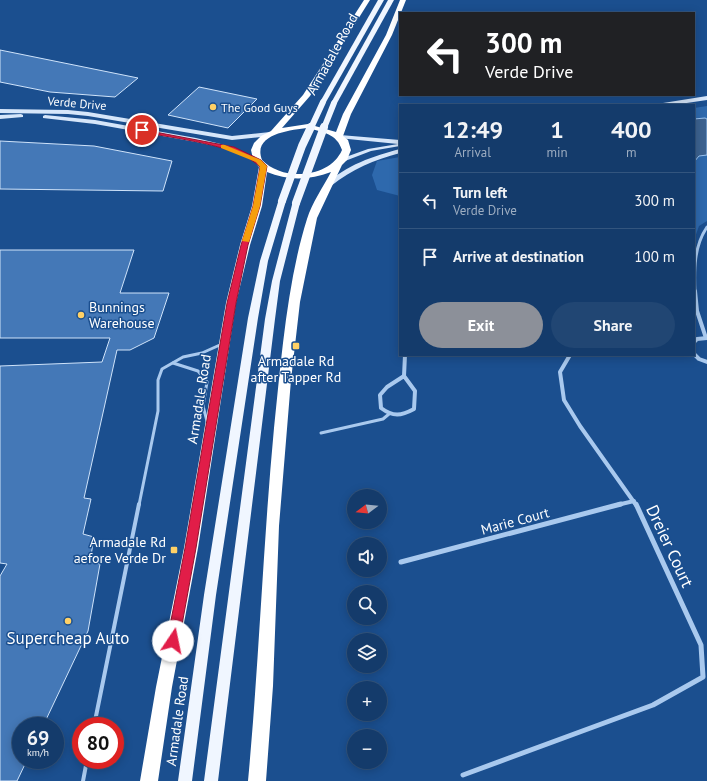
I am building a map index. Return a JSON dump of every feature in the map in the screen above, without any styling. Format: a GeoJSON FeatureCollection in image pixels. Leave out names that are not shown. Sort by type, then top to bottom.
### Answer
{"type":"FeatureCollection","features":[{"type":"Feature","properties":{"kind":"highway"},"geometry":{"type":"LineString","coordinates":[[338,166],[314,176],[286,176],[261,164],[256,149],[259,143],[271,134],[306,96],[367,0]]}},
{"type":"Feature","properties":{"kind":"highway"},"geometry":{"type":"LineString","coordinates":[[339,136],[347,114],[385,42],[403,0]]}},
{"type":"Feature","properties":{"kind":"highway"},"geometry":{"type":"LineString","coordinates":[[257,781],[265,686],[272,526],[285,380],[303,256],[312,218],[347,151],[346,144],[339,136],[321,128],[308,126],[283,129],[271,134]]}},
{"type":"Feature","properties":{"kind":"highway","name":"Armadale Road"},"geometry":{"type":"LineString","coordinates":[[149,781],[236,280],[257,206],[261,164]]}},
{"type":"Feature","properties":{"kind":"main road","name":"Armadale Road"},"geometry":{"type":"LineString","coordinates":[[185,781],[210,595],[252,325],[264,262],[282,201],[302,146],[323,102],[380,0]]}},
{"type":"Feature","properties":{"kind":"main road","name":"Armadale Road"},"geometry":{"type":"LineString","coordinates":[[211,781],[276,281],[296,203],[314,150],[334,103],[391,0]]}},
{"type":"Feature","properties":{"kind":"main road"},"geometry":{"type":"LineString","coordinates":[[669,104],[707,98]]}},
{"type":"Feature","properties":{"kind":"main road","name":"Verde Drive"},"geometry":{"type":"LineString","coordinates":[[0,111],[68,112],[88,114],[232,138],[271,134]]}},
{"type":"Feature","properties":{"kind":"main road","name":"Verde Drive"},"geometry":{"type":"LineString","coordinates":[[0,117],[57,117],[95,122],[231,148],[261,164]]}},
{"type":"Feature","properties":{"kind":"main road"},"geometry":{"type":"LineString","coordinates":[[339,136],[399,143]]}},
{"type":"Feature","properties":{"kind":"main road"},"geometry":{"type":"LineString","coordinates":[[344,159],[370,150],[399,143]]}},
{"type":"Feature","properties":{"kind":"main road"},"geometry":{"type":"LineString","coordinates":[[330,185],[343,173],[357,165],[399,151]]}},
{"type":"Feature","properties":{"kind":"street"},"geometry":{"type":"LineString","coordinates":[[695,341],[697,339],[707,338],[697,312],[696,276],[698,241],[707,227]]}},
{"type":"Feature","properties":{"kind":"street"},"geometry":{"type":"LineString","coordinates":[[703,233],[707,235]]}},
{"type":"Feature","properties":{"kind":"street"},"geometry":{"type":"LineString","coordinates":[[695,355],[699,359],[707,362]]}},
{"type":"Feature","properties":{"kind":"street"},"geometry":{"type":"LineString","coordinates":[[404,376],[387,387],[380,394],[381,408],[389,414],[402,416],[414,410],[417,397],[414,386],[404,376],[405,356]]}},
{"type":"Feature","properties":{"kind":"street","name":"Dreier Court"},"geometry":{"type":"LineString","coordinates":[[463,775],[653,705],[703,677],[701,645],[634,501],[580,426],[564,400],[560,372],[569,356]]}},
{"type":"Feature","properties":{"kind":"street","name":"Marie Court"},"geometry":{"type":"LineString","coordinates":[[401,562],[634,501]]}},
{"type":"Feature","properties":{"kind":"lane"},"geometry":{"type":"LineString","coordinates":[[96,717],[158,412],[158,380],[162,369],[183,357],[202,353],[225,343]]}},
{"type":"Feature","properties":{"kind":"lane"},"geometry":{"type":"LineString","coordinates":[[173,363],[198,371],[207,382],[203,406],[210,433]]}},
{"type":"Feature","properties":{"kind":"lane"},"geometry":{"type":"LineString","coordinates":[[321,433],[383,419],[389,414]]}},
{"type":"Feature","properties":{"kind":"lane"},"geometry":{"type":"LineString","coordinates":[[82,781],[85,769]]}},
{"type":"Feature","properties":{"kind":"shaded area"},"geometry":{"type":"Polygon","coordinates":[[[707,106],[707,221],[699,226],[695,237],[695,108],[707,106]]]}},
{"type":"Feature","properties":{"kind":"shaded area"},"geometry":{"type":"Polygon","coordinates":[[[695,119],[707,119],[707,155],[699,156],[695,161],[695,119]]]}},
{"type":"Feature","properties":{"kind":"shaded area"},"geometry":{"type":"Polygon","coordinates":[[[399,157],[399,196],[377,190],[372,175],[377,161],[399,157]]]}},
{"type":"Feature","properties":{"kind":"building"},"geometry":{"type":"Polygon","coordinates":[[[0,50],[138,78],[115,97],[50,92],[0,82],[0,50]]]}},
{"type":"Feature","properties":{"kind":"building","name":"The Good Guys"},"geometry":{"type":"Polygon","coordinates":[[[199,87],[257,99],[228,128],[168,115],[199,87]]]}},
{"type":"Feature","properties":{"kind":"building"},"geometry":{"type":"Polygon","coordinates":[[[0,141],[94,146],[172,161],[163,191],[0,189],[0,141]]]}},
{"type":"Feature","properties":{"kind":"building"},"geometry":{"type":"Polygon","coordinates":[[[0,250],[134,250],[120,293],[169,293],[154,338],[130,350],[117,350],[84,498],[91,499],[83,534],[94,537],[90,562],[100,564],[88,631],[47,717],[12,717],[12,769],[23,769],[17,781],[0,781],[0,576],[7,564],[0,563],[0,366],[102,362],[110,338],[0,338],[0,250]]]}},
{"type":"Feature","properties":{"kind":"slow traffic"},"geometry":{"type":"LineString","coordinates":[[223,146],[231,148],[258,161],[264,166],[257,206],[246,241]]}},
{"type":"Feature","properties":{"kind":"place","name":"The Good Guys"},"geometry":{"type":"Point","coordinates":[213,107]}},
{"type":"Feature","properties":{"kind":"place","name":"Bunnings Warehouse"},"geometry":{"type":"Point","coordinates":[81,315]}},
{"type":"Feature","properties":{"kind":"place","name":"Armadale Rd after Tapper Rd"},"geometry":{"type":"Point","coordinates":[296,346]}},
{"type":"Feature","properties":{"kind":"place","name":"Armadale Rd aefore Verde Dr"},"geometry":{"type":"Point","coordinates":[174,550]}},
{"type":"Feature","properties":{"kind":"place","name":"Supercheap Auto"},"geometry":{"type":"Point","coordinates":[68,621]}},
{"type":"Feature","properties":{"kind":"route"},"geometry":{"type":"LineString","coordinates":[[142,130],[231,148],[258,161],[264,166],[257,206],[236,280],[191,548],[173,641]]}}]}
